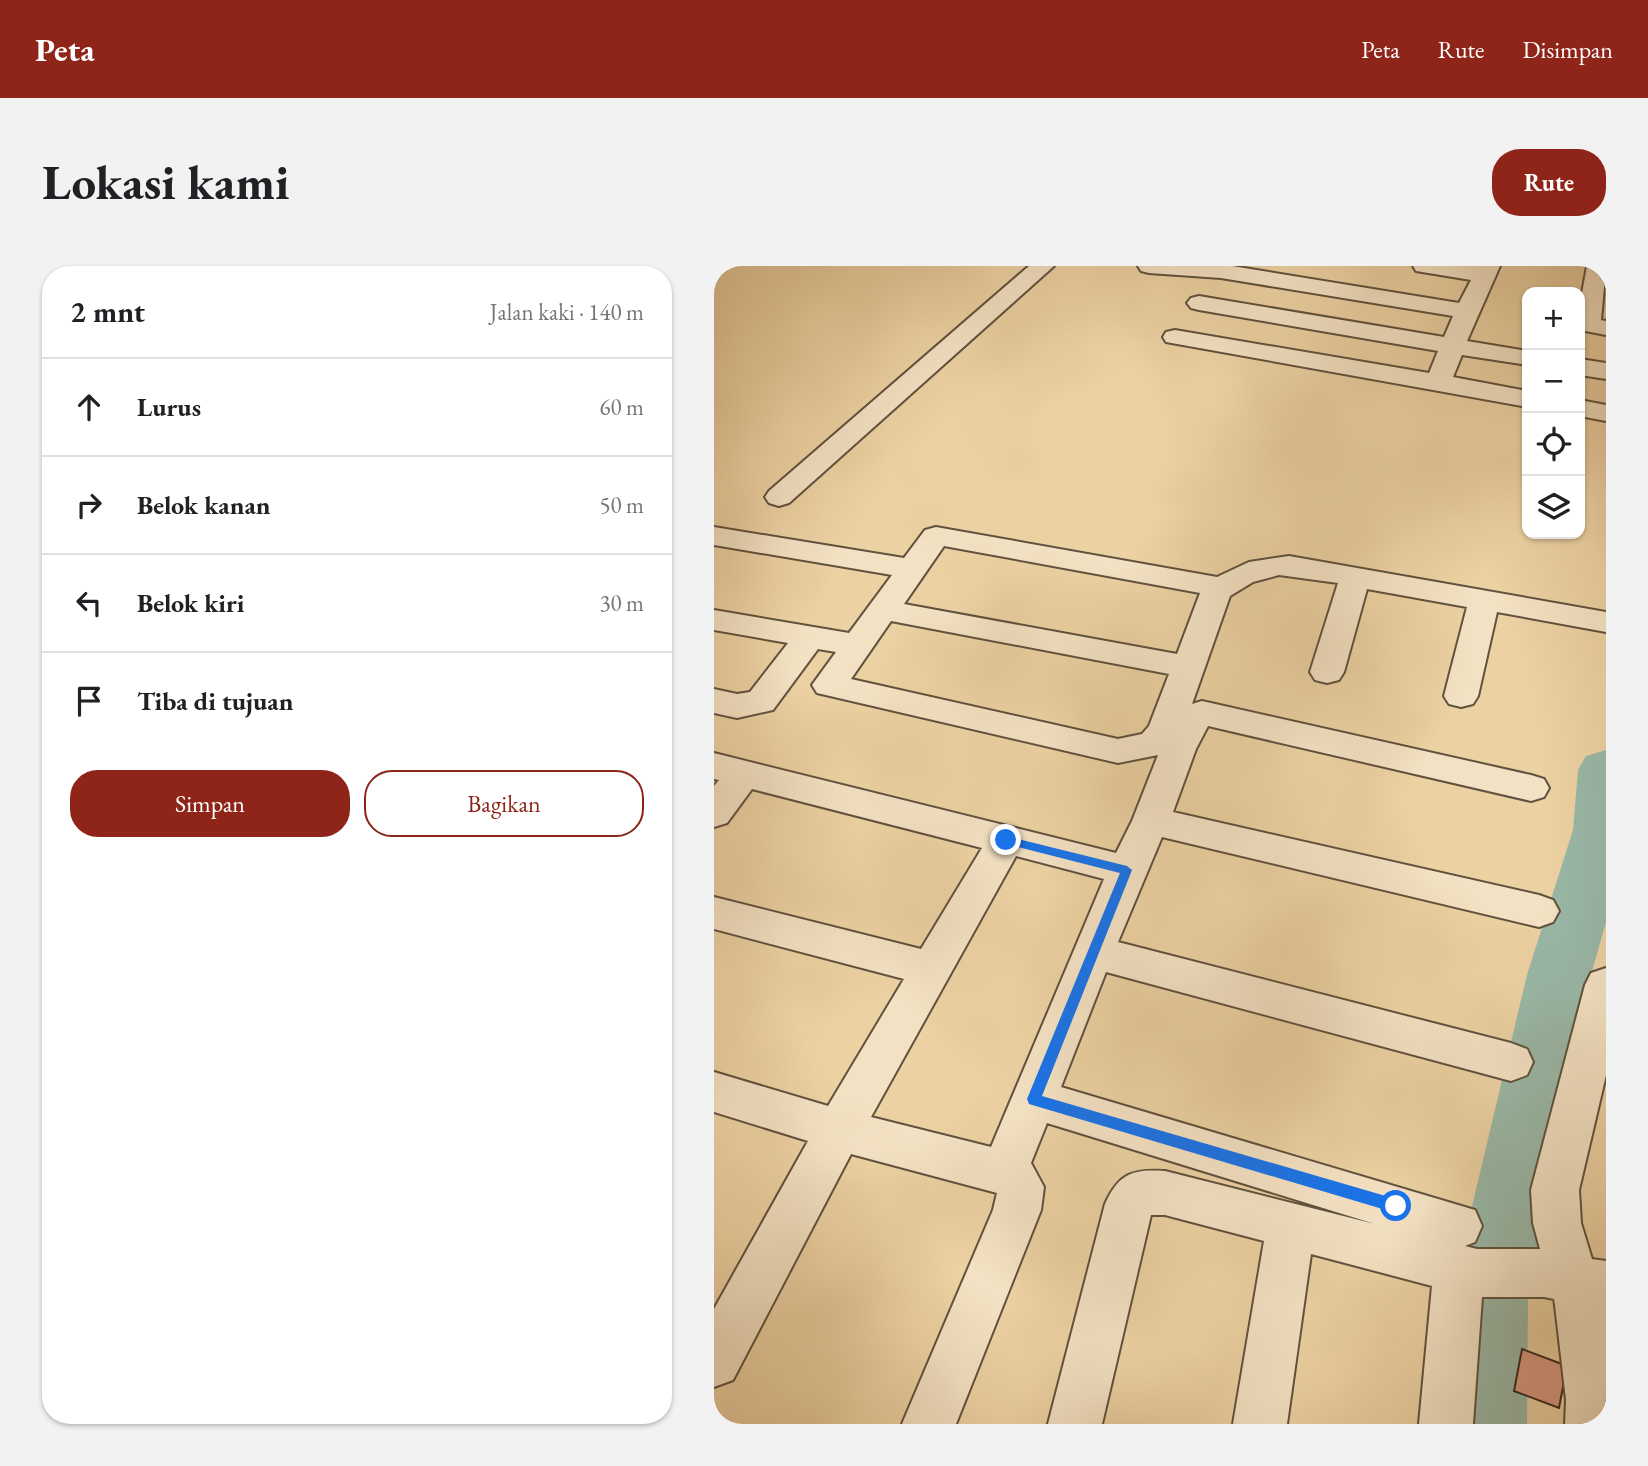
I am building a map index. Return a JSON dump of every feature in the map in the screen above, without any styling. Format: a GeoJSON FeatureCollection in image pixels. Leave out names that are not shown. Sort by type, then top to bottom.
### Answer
{"type":"FeatureCollection","features":[{"type":"Feature","properties":{"kind":"street"},"geometry":{"type":"LineString","coordinates":[[779,497],[1044,266]]}},
{"type":"Feature","properties":{"kind":"street"},"geometry":{"type":"LineString","coordinates":[[1149,266],[1223,269],[1467,311]]}},
{"type":"Feature","properties":{"kind":"street"},"geometry":{"type":"LineString","coordinates":[[1424,266],[1487,270],[1438,382]]}},
{"type":"Feature","properties":{"kind":"street"},"geometry":{"type":"LineString","coordinates":[[1591,326],[1598,266]]}},
{"type":"Feature","properties":{"kind":"street"},"geometry":{"type":"LineString","coordinates":[[1223,269],[1170,344],[1438,382],[1522,397]]}},
{"type":"Feature","properties":{"kind":"street"},"geometry":{"type":"LineString","coordinates":[[1199,303],[1522,357]]}},
{"type":"Feature","properties":{"kind":"street"},"geometry":{"type":"LineString","coordinates":[[1585,368],[1606,372]]}},
{"type":"Feature","properties":{"kind":"street"},"geometry":{"type":"LineString","coordinates":[[1585,409],[1606,413]]}},
{"type":"Feature","properties":{"kind":"street"},"geometry":{"type":"LineString","coordinates":[[1222,587],[936,536],[829,685],[1118,751],[1153,744],[1165,732],[1216,591],[1222,587],[1239,575],[1267,565],[1289,565],[1601,621]]}},
{"type":"Feature","properties":{"kind":"street"},"geometry":{"type":"LineString","coordinates":[[714,537],[913,569]]}},
{"type":"Feature","properties":{"kind":"street"},"geometry":{"type":"LineString","coordinates":[[1327,672],[1355,577]]}},
{"type":"Feature","properties":{"kind":"street"},"geometry":{"type":"LineString","coordinates":[[1461,695],[1483,601]]}},
{"type":"Feature","properties":{"kind":"street"},"geometry":{"type":"LineString","coordinates":[[883,610],[1188,667]]}},
{"type":"Feature","properties":{"kind":"street"},"geometry":{"type":"LineString","coordinates":[[714,621],[858,645]]}},
{"type":"Feature","properties":{"kind":"street"},"geometry":{"type":"LineString","coordinates":[[714,701],[737,706],[761,702],[810,637]]}},
{"type":"Feature","properties":{"kind":"street"},"geometry":{"type":"LineString","coordinates":[[1004,1172],[1127,870],[1151,821],[1192,720],[1202,713],[1531,788]]}},
{"type":"Feature","properties":{"kind":"street"},"geometry":{"type":"LineString","coordinates":[[714,813],[729,770],[1127,870]]}},
{"type":"Feature","properties":{"kind":"street"},"geometry":{"type":"LineString","coordinates":[[1151,821],[1539,911]]}},
{"type":"Feature","properties":{"kind":"street"},"geometry":{"type":"LineString","coordinates":[[721,1333],[1006,840]]}},
{"type":"Feature","properties":{"kind":"street"},"geometry":{"type":"LineString","coordinates":[[714,913],[932,969]]}},
{"type":"Feature","properties":{"kind":"street"},"geometry":{"type":"LineString","coordinates":[[1093,953],[1511,1062]]}},
{"type":"Feature","properties":{"kind":"street"},"geometry":{"type":"LineString","coordinates":[[1592,1424],[1593,1400],[1581,1305],[1557,1223],[1555,1189],[1606,985]]}},
{"type":"Feature","properties":{"kind":"street"},"geometry":{"type":"LineString","coordinates":[[714,1092],[839,1130],[1004,1172],[1016,1178],[1021,1188],[1017,1210],[929,1424]]}},
{"type":"Feature","properties":{"kind":"street"},"geometry":{"type":"LineString","coordinates":[[1034,1099],[1465,1256]]}},
{"type":"Feature","properties":{"kind":"street"},"geometry":{"type":"LineString","coordinates":[[1075,1424],[1129,1204],[1140,1192],[1165,1194],[1291,1225],[1575,1279]]}},
{"type":"Feature","properties":{"kind":"street"},"geometry":{"type":"LineString","coordinates":[[1260,1424],[1291,1225]]}},
{"type":"Feature","properties":{"kind":"street"},"geometry":{"type":"LineString","coordinates":[[1446,1424],[1465,1256]]}},
{"type":"Feature","properties":{"kind":"building"},"geometry":{"type":"Polygon","coordinates":[[[1522,1349],[1567,1366],[1559,1408],[1514,1391],[1522,1349]]]}},
{"type":"Feature","properties":{"kind":"waterway"},"geometry":{"type":"LineString","coordinates":[[1485,1424],[1489,1299],[1559,975],[1602,830],[1606,770]]}},
{"type":"Feature","properties":{"kind":"route"},"geometry":{"type":"LineString","coordinates":[[1006,840],[1127,870],[1034,1099],[1396,1206]]}}]}
